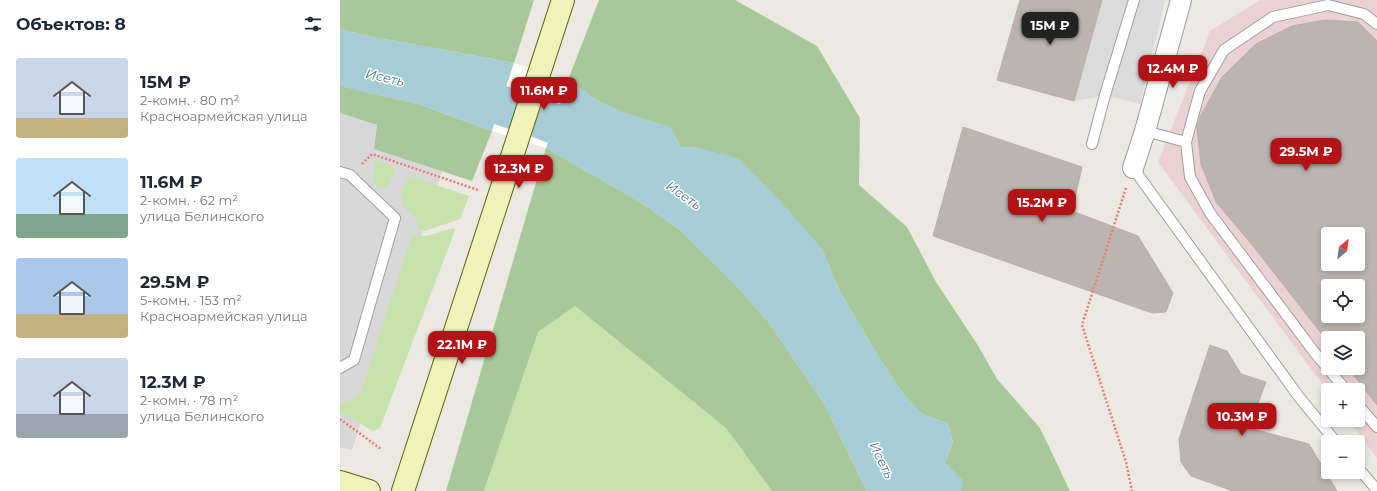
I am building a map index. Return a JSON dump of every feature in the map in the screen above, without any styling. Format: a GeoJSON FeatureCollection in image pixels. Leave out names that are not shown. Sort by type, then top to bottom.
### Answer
{"type":"FeatureCollection","features":[{"type":"Feature","properties":{"kind":"main road"},"geometry":{"type":"LineString","coordinates":[[403,491],[563,0]]}},
{"type":"Feature","properties":{"kind":"main road"},"geometry":{"type":"LineString","coordinates":[[340,482],[369,491]]}},
{"type":"Feature","properties":{"kind":"street"},"geometry":{"type":"LineString","coordinates":[[1133,168],[1145,131],[1181,0]]}},
{"type":"Feature","properties":{"kind":"lane"},"geometry":{"type":"LineString","coordinates":[[1092,144],[1105,95],[1134,0]]}},
{"type":"Feature","properties":{"kind":"lane"},"geometry":{"type":"LineString","coordinates":[[1340,383],[1314,353],[1210,213],[1190,177],[1186,142],[1200,91],[1224,50],[1273,17],[1328,5],[1364,14],[1377,24]]}},
{"type":"Feature","properties":{"kind":"lane"},"geometry":{"type":"LineString","coordinates":[[1145,131],[1186,142]]}},
{"type":"Feature","properties":{"kind":"lane"},"geometry":{"type":"LineString","coordinates":[[1133,168],[1299,397],[1330,435]]}},
{"type":"Feature","properties":{"kind":"lane"},"geometry":{"type":"LineString","coordinates":[[340,172],[350,175],[395,218],[354,360],[340,368]]}},
{"type":"Feature","properties":{"kind":"lane"},"geometry":{"type":"LineString","coordinates":[[1365,413],[1377,427]]}},
{"type":"Feature","properties":{"kind":"lane"},"geometry":{"type":"LineString","coordinates":[[1365,476],[1377,490]]}},
{"type":"Feature","properties":{"kind":"path"},"geometry":{"type":"LineString","coordinates":[[350,175],[372,154],[480,190]]}},
{"type":"Feature","properties":{"kind":"path"},"geometry":{"type":"LineString","coordinates":[[1132,491],[1126,462],[1082,325],[1133,168]]}},
{"type":"Feature","properties":{"kind":"path"},"geometry":{"type":"LineString","coordinates":[[340,419],[381,449]]}},
{"type":"Feature","properties":{"kind":"shaded area"},"geometry":{"type":"Polygon","coordinates":[[[1102,0],[1165,0],[1140,104],[1105,95],[1074,101],[1102,0]]]}},
{"type":"Feature","properties":{"kind":"shaded area"},"geometry":{"type":"Polygon","coordinates":[[[1260,0],[1377,0],[1377,458],[1365,442],[1365,435],[1360,435],[1354,427],[1365,427],[1365,383],[1321,383],[1158,162],[1210,31],[1260,0]]]}},
{"type":"Feature","properties":{"kind":"shaded area"},"geometry":{"type":"Polygon","coordinates":[[[340,113],[377,125],[374,149],[442,171],[352,450],[340,447],[340,113]]]}},
{"type":"Feature","properties":{"kind":"green space"},"geometry":{"type":"Polygon","coordinates":[[[340,0],[534,0],[514,63],[363,35],[340,29],[340,0]]]}},
{"type":"Feature","properties":{"kind":"green space"},"geometry":{"type":"Polygon","coordinates":[[[599,0],[735,0],[817,46],[860,118],[859,185],[907,227],[936,282],[977,344],[997,379],[1040,428],[1070,491],[961,491],[962,480],[945,463],[953,442],[947,423],[922,414],[904,395],[878,356],[839,290],[822,249],[701,148],[681,147],[670,127],[627,114],[598,101],[568,80],[599,0]]]}},
{"type":"Feature","properties":{"kind":"green space"},"geometry":{"type":"Polygon","coordinates":[[[340,86],[418,104],[492,131],[472,181],[374,149],[377,125],[340,113],[340,86]]]}},
{"type":"Feature","properties":{"kind":"green space"},"geometry":{"type":"Polygon","coordinates":[[[546,148],[640,202],[680,230],[736,285],[770,324],[825,405],[867,491],[772,491],[726,428],[575,306],[538,332],[484,491],[446,491],[546,148]]]}},
{"type":"Feature","properties":{"kind":"green space"},"geometry":{"type":"Polygon","coordinates":[[[375,159],[395,168],[386,189],[373,184],[375,159]]]}},
{"type":"Feature","properties":{"kind":"green space"},"geometry":{"type":"Polygon","coordinates":[[[409,176],[469,196],[460,219],[425,231],[419,229],[413,215],[402,205],[402,195],[400,194],[409,176]]]}},
{"type":"Feature","properties":{"kind":"green space"},"geometry":{"type":"Polygon","coordinates":[[[453,228],[455,230],[380,428],[373,431],[340,412],[340,404],[360,395],[411,239],[414,235],[427,236],[453,228]]]}},
{"type":"Feature","properties":{"kind":"green space"},"geometry":{"type":"Polygon","coordinates":[[[575,306],[726,428],[772,491],[484,491],[538,332],[575,306]]]}},
{"type":"Feature","properties":{"kind":"water"},"geometry":{"type":"Polygon","coordinates":[[[340,29],[363,35],[514,63],[492,131],[418,104],[340,86],[340,29]]]}},
{"type":"Feature","properties":{"kind":"water"},"geometry":{"type":"Polygon","coordinates":[[[568,80],[598,101],[627,114],[670,127],[681,147],[701,148],[739,159],[784,205],[822,249],[839,290],[878,356],[904,395],[922,414],[947,423],[953,442],[945,463],[963,480],[961,491],[867,491],[825,405],[770,324],[736,285],[680,230],[640,202],[546,148],[568,80]]]}},
{"type":"Feature","properties":{"kind":"pier"},"geometry":{"type":"Polygon","coordinates":[[[514,63],[568,80],[546,148],[492,131],[514,63]]]}},
{"type":"Feature","properties":{"kind":"building"},"geometry":{"type":"Polygon","coordinates":[[[1020,0],[1102,0],[1074,101],[997,80],[1020,0]]]}},
{"type":"Feature","properties":{"kind":"building"},"geometry":{"type":"Polygon","coordinates":[[[1325,20],[1358,22],[1377,41],[1377,405],[1365,390],[1365,383],[1360,383],[1353,375],[1365,375],[1365,331],[1321,331],[1321,333],[1253,246],[1216,202],[1201,164],[1197,128],[1200,117],[1222,77],[1256,44],[1292,26],[1325,20]]]}},
{"type":"Feature","properties":{"kind":"building"},"geometry":{"type":"Polygon","coordinates":[[[963,127],[1082,167],[1072,211],[1138,236],[1173,293],[1166,312],[1152,313],[933,236],[963,127]]]}},
{"type":"Feature","properties":{"kind":"building"},"geometry":{"type":"Polygon","coordinates":[[[1210,345],[1227,351],[1241,374],[1266,382],[1249,428],[1309,444],[1321,464],[1321,479],[1330,479],[1337,491],[1233,491],[1191,476],[1181,462],[1179,439],[1210,345]]]}},
{"type":"Feature","properties":{"kind":"waterway","name":"Исеть"},"geometry":{"type":"LineString","coordinates":[[340,66],[426,85],[510,108],[565,128],[602,148]]}}]}
